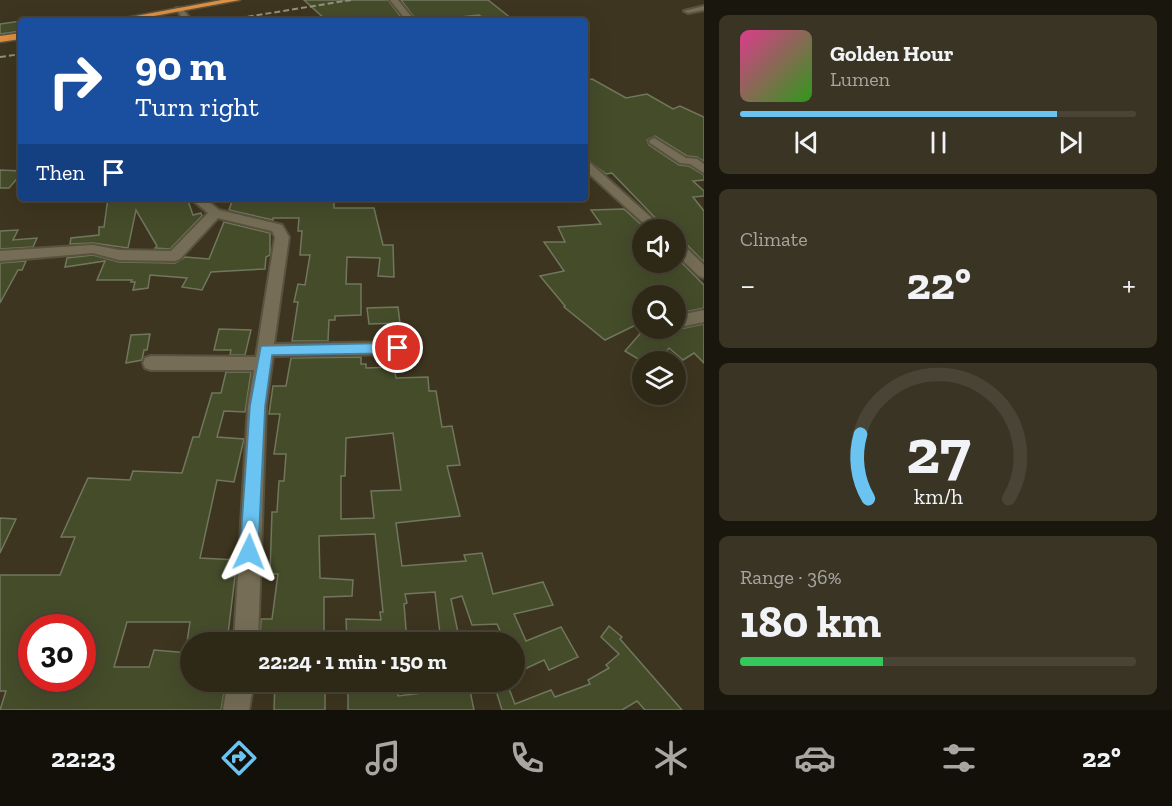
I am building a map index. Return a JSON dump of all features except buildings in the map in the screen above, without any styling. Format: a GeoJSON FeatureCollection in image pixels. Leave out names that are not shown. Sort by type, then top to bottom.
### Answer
{"type":"FeatureCollection","features":[{"type":"Feature","properties":{"kind":"highway"},"geometry":{"type":"LineString","coordinates":[[131,18],[236,0]]}},
{"type":"Feature","properties":{"kind":"highway"},"geometry":{"type":"LineString","coordinates":[[0,39],[18,36]]}},
{"type":"Feature","properties":{"kind":"street"},"geometry":{"type":"LineString","coordinates":[[394,0],[409,18]]}},
{"type":"Feature","properties":{"kind":"street"},"geometry":{"type":"LineString","coordinates":[[688,11],[704,8]]}},
{"type":"Feature","properties":{"kind":"street"},"geometry":{"type":"LineString","coordinates":[[179,10],[186,18]]}},
{"type":"Feature","properties":{"kind":"street"},"geometry":{"type":"LineString","coordinates":[[654,141],[684,161],[693,161],[704,170]]}},
{"type":"Feature","properties":{"kind":"street"},"geometry":{"type":"LineString","coordinates":[[588,167],[647,219]]}},
{"type":"Feature","properties":{"kind":"street"},"geometry":{"type":"LineString","coordinates":[[200,201],[214,213],[271,226],[281,231],[282,237],[257,406],[246,632]]}},
{"type":"Feature","properties":{"kind":"street"},"geometry":{"type":"LineString","coordinates":[[0,256],[93,249],[118,255],[176,256],[214,213]]}},
{"type":"Feature","properties":{"kind":"street"},"geometry":{"type":"LineString","coordinates":[[686,256],[704,273]]}},
{"type":"Feature","properties":{"kind":"street"},"geometry":{"type":"LineString","coordinates":[[686,320],[704,316]]}},
{"type":"Feature","properties":{"kind":"street"},"geometry":{"type":"LineString","coordinates":[[151,363],[398,348]]}},
{"type":"Feature","properties":{"kind":"street"},"geometry":{"type":"LineString","coordinates":[[236,710],[239,692]]}},
{"type":"Feature","properties":{"kind":"railway"},"geometry":{"type":"LineString","coordinates":[[240,18],[351,0]]}},
{"type":"Feature","properties":{"kind":"railway"},"geometry":{"type":"LineString","coordinates":[[0,57],[18,54]]}},
{"type":"Feature","properties":{"kind":"route"},"geometry":{"type":"LineString","coordinates":[[249,552],[257,406],[266,350],[398,348]]}}]}
